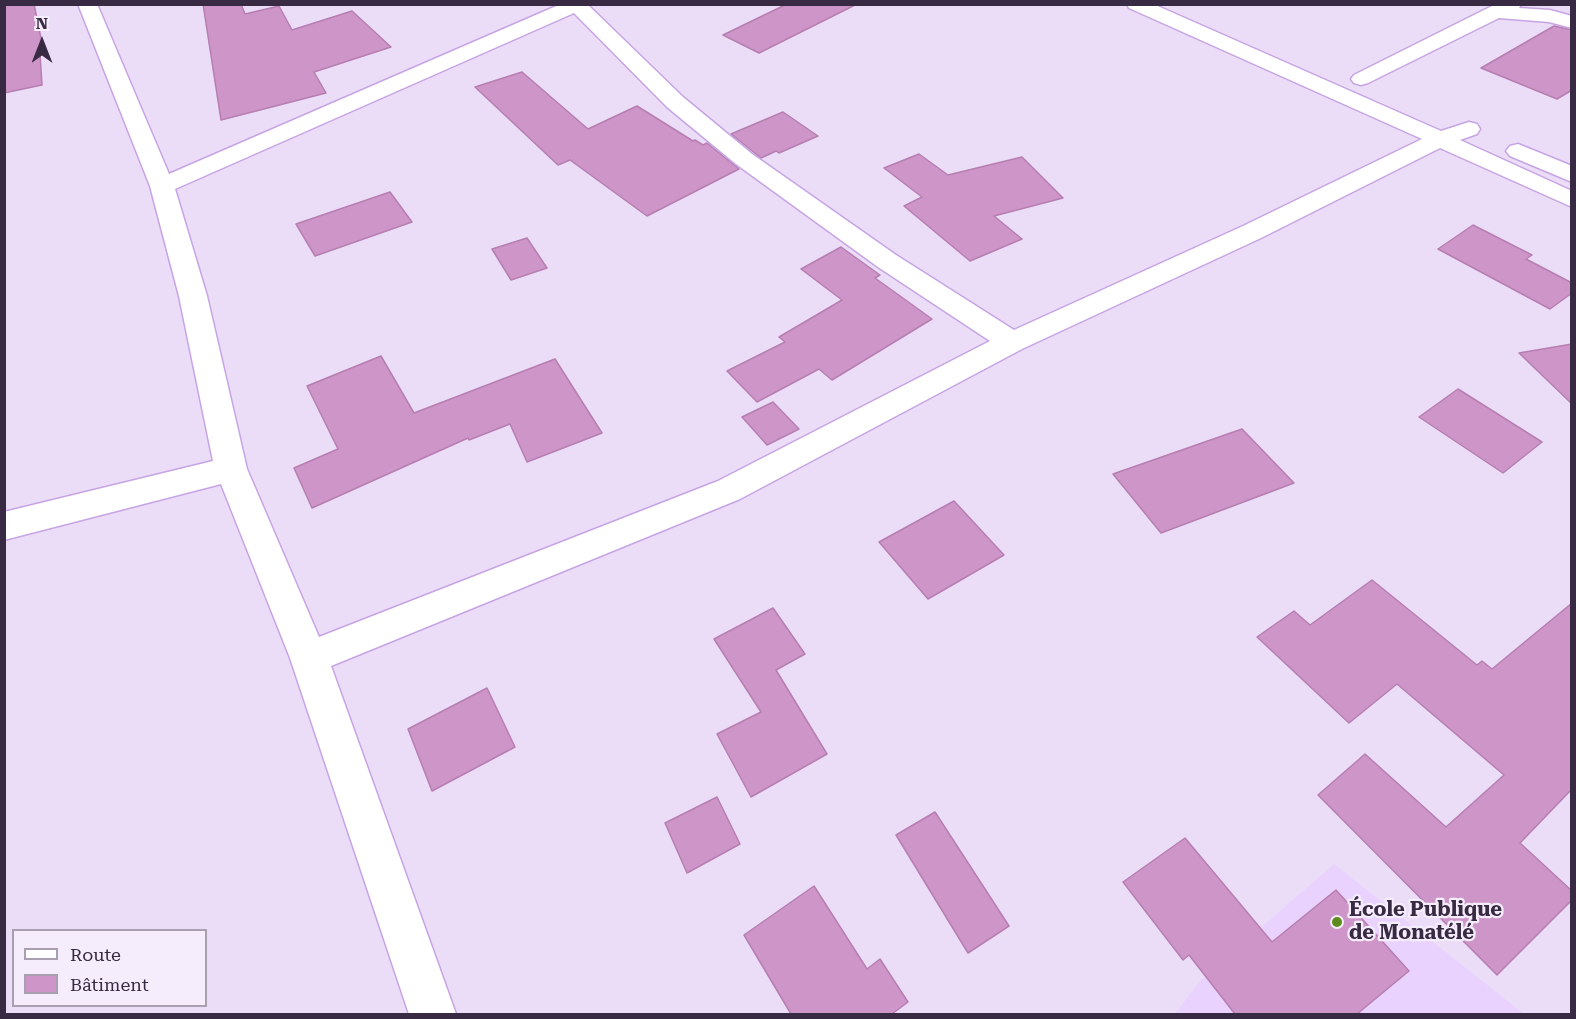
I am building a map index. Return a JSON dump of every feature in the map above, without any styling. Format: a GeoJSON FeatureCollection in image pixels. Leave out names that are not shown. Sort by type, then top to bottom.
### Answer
{"type":"FeatureCollection","features":[{"type":"Feature","properties":{"kind":"street"},"geometry":{"type":"LineString","coordinates":[[87,4],[162,186],[193,296],[231,469],[309,658],[432,1014]]}},
{"type":"Feature","properties":{"kind":"street"},"geometry":{"type":"LineString","coordinates":[[1136,4],[1444,129],[1572,200]]}},
{"type":"Feature","properties":{"kind":"street"},"geometry":{"type":"LineString","coordinates":[[1186,4],[1219,18]]}},
{"type":"Feature","properties":{"kind":"street"},"geometry":{"type":"LineString","coordinates":[[162,186],[577,5],[675,102],[744,159],[887,261],[1012,342]]}},
{"type":"Feature","properties":{"kind":"street"},"geometry":{"type":"LineString","coordinates":[[1361,79],[1505,8],[1572,22]]}},
{"type":"Feature","properties":{"kind":"street"},"geometry":{"type":"LineString","coordinates":[[1339,69],[1382,89]]}},
{"type":"Feature","properties":{"kind":"street"},"geometry":{"type":"LineString","coordinates":[[309,658],[729,490],[1012,342],[1252,232],[1444,129],[1486,137],[1572,175]]}},
{"type":"Feature","properties":{"kind":"street"},"geometry":{"type":"LineString","coordinates":[[4,526],[231,469]]}},
{"type":"Feature","properties":{"kind":"shaded area","name":"École Publique de Monatélé"},"geometry":{"type":"Polygon","coordinates":[[[1334,864],[1524,1014],[1175,1014],[1200,981],[1334,864]]]}},
{"type":"Feature","properties":{"kind":"building"},"geometry":{"type":"Polygon","coordinates":[[[4,4],[34,4],[44,53],[40,54],[42,85],[4,93],[4,4]]]}},
{"type":"Feature","properties":{"kind":"building"},"geometry":{"type":"Polygon","coordinates":[[[203,4],[241,4],[245,14],[279,6],[292,30],[352,11],[391,47],[314,72],[326,93],[221,120],[203,4]]]}},
{"type":"Feature","properties":{"kind":"building"},"geometry":{"type":"Polygon","coordinates":[[[787,4],[857,4],[759,53],[723,35],[787,4]]]}},
{"type":"Feature","properties":{"kind":"building"},"geometry":{"type":"Polygon","coordinates":[[[1554,26],[1572,30],[1572,90],[1557,99],[1481,68],[1554,26]]]}},
{"type":"Feature","properties":{"kind":"building"},"geometry":{"type":"Polygon","coordinates":[[[522,72],[588,129],[637,106],[693,141],[703,145],[707,143],[739,169],[647,216],[570,160],[558,165],[475,87],[522,72]]]}},
{"type":"Feature","properties":{"kind":"building"},"geometry":{"type":"Polygon","coordinates":[[[783,112],[818,136],[779,153],[776,151],[761,158],[731,134],[783,112]]]}},
{"type":"Feature","properties":{"kind":"building"},"geometry":{"type":"Polygon","coordinates":[[[919,154],[948,175],[1022,157],[1063,198],[994,216],[1022,239],[970,261],[904,206],[922,197],[884,168],[919,154]]]}},
{"type":"Feature","properties":{"kind":"building"},"geometry":{"type":"Polygon","coordinates":[[[390,192],[412,222],[315,256],[296,224],[390,192]]]}},
{"type":"Feature","properties":{"kind":"building"},"geometry":{"type":"Polygon","coordinates":[[[1473,225],[1532,255],[1526,259],[1572,283],[1572,293],[1550,309],[1438,249],[1473,225]]]}},
{"type":"Feature","properties":{"kind":"building"},"geometry":{"type":"Polygon","coordinates":[[[527,238],[547,268],[511,280],[492,249],[527,238]]]}},
{"type":"Feature","properties":{"kind":"building"},"geometry":{"type":"Polygon","coordinates":[[[841,247],[880,275],[875,278],[932,319],[832,380],[819,369],[757,402],[727,371],[785,342],[779,337],[842,300],[801,269],[841,247]]]}},
{"type":"Feature","properties":{"kind":"building"},"geometry":{"type":"Polygon","coordinates":[[[1572,344],[1572,404],[1519,353],[1572,344]]]}},
{"type":"Feature","properties":{"kind":"building"},"geometry":{"type":"Polygon","coordinates":[[[381,356],[414,413],[555,359],[602,433],[527,462],[510,424],[469,440],[468,438],[312,508],[294,468],[338,449],[307,386],[381,356]]]}},
{"type":"Feature","properties":{"kind":"building"},"geometry":{"type":"Polygon","coordinates":[[[1458,389],[1542,442],[1503,473],[1419,417],[1458,389]]]}},
{"type":"Feature","properties":{"kind":"building"},"geometry":{"type":"Polygon","coordinates":[[[773,402],[799,429],[767,445],[742,417],[773,402]]]}},
{"type":"Feature","properties":{"kind":"building"},"geometry":{"type":"Polygon","coordinates":[[[1242,429],[1294,483],[1161,533],[1113,474],[1242,429]]]}},
{"type":"Feature","properties":{"kind":"building"},"geometry":{"type":"Polygon","coordinates":[[[954,501],[1004,555],[928,599],[879,542],[954,501]]]}},
{"type":"Feature","properties":{"kind":"building"},"geometry":{"type":"Polygon","coordinates":[[[1372,580],[1477,665],[1482,661],[1492,669],[1572,603],[1572,789],[1520,843],[1572,891],[1572,900],[1497,975],[1318,795],[1365,754],[1446,827],[1504,775],[1397,684],[1349,723],[1257,637],[1294,611],[1310,625],[1372,580]]]}},
{"type":"Feature","properties":{"kind":"building"},"geometry":{"type":"Polygon","coordinates":[[[773,608],[805,654],[776,670],[827,754],[751,797],[717,734],[761,712],[714,639],[773,608]]]}},
{"type":"Feature","properties":{"kind":"building"},"geometry":{"type":"Polygon","coordinates":[[[487,688],[515,747],[432,791],[408,729],[487,688]]]}},
{"type":"Feature","properties":{"kind":"building"},"geometry":{"type":"Polygon","coordinates":[[[717,797],[740,844],[687,873],[665,823],[717,797]]]}},
{"type":"Feature","properties":{"kind":"building"},"geometry":{"type":"Polygon","coordinates":[[[935,812],[1009,926],[968,953],[896,835],[935,812]]]}},
{"type":"Feature","properties":{"kind":"building"},"geometry":{"type":"Polygon","coordinates":[[[1185,838],[1272,942],[1336,890],[1409,971],[1357,1014],[1235,1014],[1189,955],[1183,960],[1123,882],[1185,838]]]}},
{"type":"Feature","properties":{"kind":"building"},"geometry":{"type":"Polygon","coordinates":[[[814,886],[867,969],[880,959],[908,1002],[892,1014],[791,1014],[744,935],[814,886]]]}},
{"type":"Feature","properties":{"kind":"place","name":"École Publique de Monatélé"},"geometry":{"type":"Point","coordinates":[1337,922]}}]}
